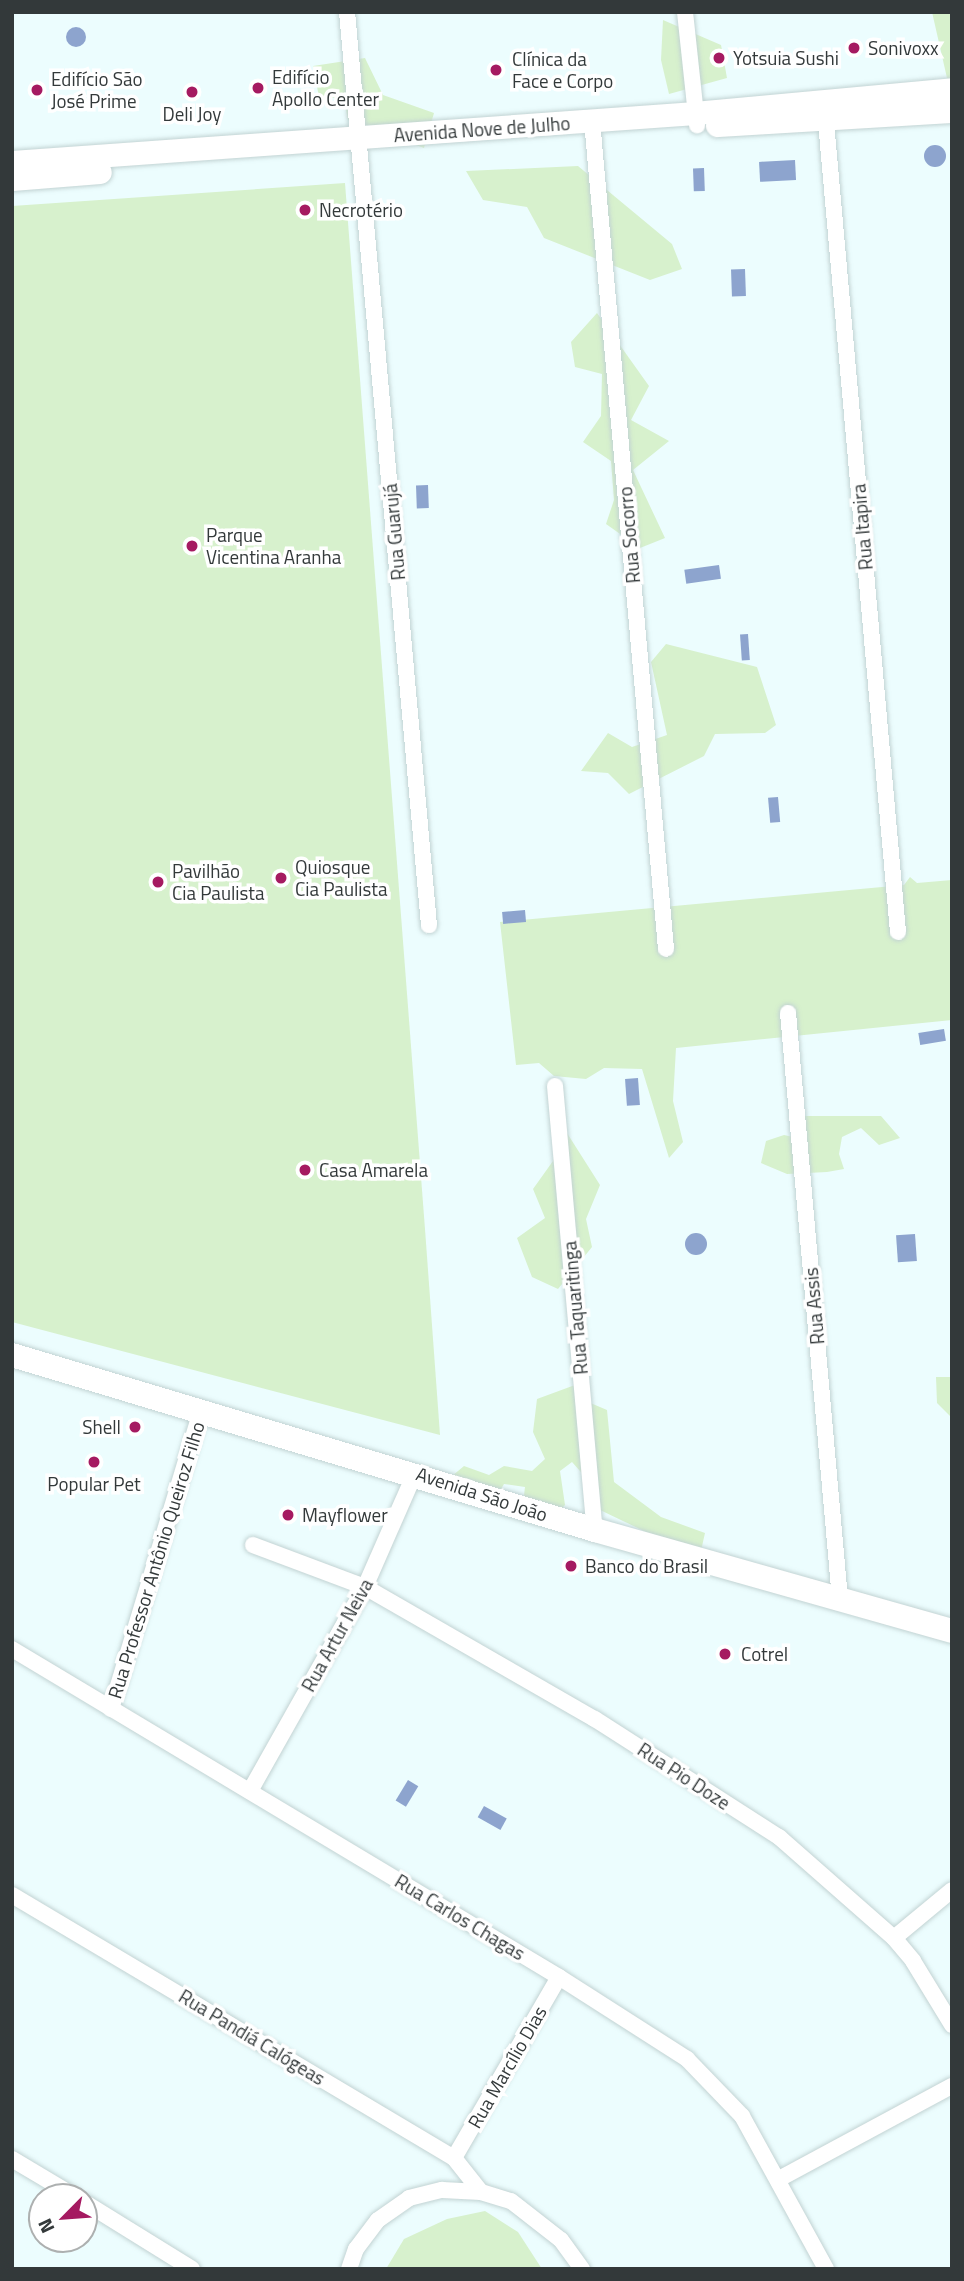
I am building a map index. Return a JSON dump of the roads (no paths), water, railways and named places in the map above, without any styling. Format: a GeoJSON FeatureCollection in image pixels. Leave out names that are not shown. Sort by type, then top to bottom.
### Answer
{"type":"FeatureCollection","features":[{"type":"Feature","properties":{"kind":"main road","name":"Avenida Nove de Julho"},"geometry":{"type":"LineString","coordinates":[[12,179],[360,145],[696,119],[952,89]]}},
{"type":"Feature","properties":{"kind":"main road","name":"Avenida Nove de Julho"},"geometry":{"type":"LineString","coordinates":[[696,119],[826,122],[952,111]]}},
{"type":"Feature","properties":{"kind":"main road","name":"Avenida Nove de Julho"},"geometry":{"type":"LineString","coordinates":[[12,162],[360,145]]}},
{"type":"Feature","properties":{"kind":"main road","name":"Avenida São João"},"geometry":{"type":"LineString","coordinates":[[12,1355],[415,1473],[594,1530],[952,1631]]}},
{"type":"Feature","properties":{"kind":"street","name":"Rua Guarujá"},"geometry":{"type":"LineString","coordinates":[[348,12],[429,925]]}},
{"type":"Feature","properties":{"kind":"street"},"geometry":{"type":"LineString","coordinates":[[685,12],[696,119]]}},
{"type":"Feature","properties":{"kind":"street","name":"Rua Itapira"},"geometry":{"type":"LineString","coordinates":[[826,122],[898,932]]}},
{"type":"Feature","properties":{"kind":"street","name":"Rua Socorro"},"geometry":{"type":"LineString","coordinates":[[592,127],[666,949]]}},
{"type":"Feature","properties":{"kind":"street","name":"Rua Assis"},"geometry":{"type":"LineString","coordinates":[[788,1013],[840,1599]]}},
{"type":"Feature","properties":{"kind":"street","name":"Rua Taquaritinga"},"geometry":{"type":"LineString","coordinates":[[555,1086],[594,1530]]}},
{"type":"Feature","properties":{"kind":"street","name":"Rua Professor Antônio Queiroz Filho"},"geometry":{"type":"LineString","coordinates":[[111,1710],[201,1411]]}},
{"type":"Feature","properties":{"kind":"street","name":"Rua Artur Neiva"},"geometry":{"type":"LineString","coordinates":[[250,1791],[365,1587],[415,1473]]}},
{"type":"Feature","properties":{"kind":"street","name":"Rua Pio Doze"},"geometry":{"type":"LineString","coordinates":[[253,1545],[365,1587],[594,1719],[779,1837],[894,1938],[913,1961],[952,2025]]}},
{"type":"Feature","properties":{"kind":"street","name":"Rua Carlos Chagas"},"geometry":{"type":"LineString","coordinates":[[12,1649],[559,1976],[687,2059],[719,2088],[779,2179],[826,2269]]}},
{"type":"Feature","properties":{"kind":"street"},"geometry":{"type":"LineString","coordinates":[[894,1938],[952,1890]]}},
{"type":"Feature","properties":{"kind":"street","name":"Rua Pandiá Calógeas"},"geometry":{"type":"LineString","coordinates":[[12,1895],[454,2158],[481,2192]]}},
{"type":"Feature","properties":{"kind":"street","name":"Rua Marcílio Dias"},"geometry":{"type":"LineString","coordinates":[[454,2158],[559,1976]]}},
{"type":"Feature","properties":{"kind":"street"},"geometry":{"type":"LineString","coordinates":[[779,2179],[952,2087]]}},
{"type":"Feature","properties":{"kind":"street"},"geometry":{"type":"LineString","coordinates":[[12,2159],[52,2183]]}},
{"type":"Feature","properties":{"kind":"street"},"geometry":{"type":"LineString","coordinates":[[349,2269],[356,2249],[378,2220],[409,2198],[442,2190],[481,2192],[511,2201],[561,2240],[582,2269]]}},
{"type":"Feature","properties":{"kind":"street"},"geometry":{"type":"LineString","coordinates":[[98,2212],[169,2261],[192,2269]]}},
{"type":"Feature","properties":{"kind":"water"},"geometry":{"type":"Polygon","coordinates":[[[76,27],[83,30],[86,37],[83,44],[76,47],[69,44],[66,37],[69,30],[76,27]]]}},
{"type":"Feature","properties":{"kind":"water"},"geometry":{"type":"Polygon","coordinates":[[[935,145],[943,148],[946,156],[943,164],[935,167],[927,164],[924,156],[927,148],[935,145]]]}},
{"type":"Feature","properties":{"kind":"water"},"geometry":{"type":"Polygon","coordinates":[[[795,160],[796,180],[760,182],[759,162],[795,160]]]}},
{"type":"Feature","properties":{"kind":"water"},"geometry":{"type":"Polygon","coordinates":[[[693,168],[704,168],[705,191],[694,191],[693,168]]]}},
{"type":"Feature","properties":{"kind":"water"},"geometry":{"type":"Polygon","coordinates":[[[731,269],[745,269],[746,296],[732,296],[731,269]]]}},
{"type":"Feature","properties":{"kind":"water"},"geometry":{"type":"Polygon","coordinates":[[[416,485],[428,485],[429,508],[417,508],[416,485]]]}},
{"type":"Feature","properties":{"kind":"water"},"geometry":{"type":"Polygon","coordinates":[[[719,565],[721,579],[686,584],[684,570],[719,565]]]}},
{"type":"Feature","properties":{"kind":"water"},"geometry":{"type":"Polygon","coordinates":[[[748,634],[750,660],[742,660],[740,635],[748,634]]]}},
{"type":"Feature","properties":{"kind":"water"},"geometry":{"type":"Polygon","coordinates":[[[778,797],[780,822],[770,823],[768,798],[778,797]]]}},
{"type":"Feature","properties":{"kind":"water"},"geometry":{"type":"Polygon","coordinates":[[[525,910],[526,922],[503,924],[502,912],[525,910]]]}},
{"type":"Feature","properties":{"kind":"water"},"geometry":{"type":"Polygon","coordinates":[[[944,1029],[946,1041],[920,1045],[918,1033],[944,1029]]]}},
{"type":"Feature","properties":{"kind":"water"},"geometry":{"type":"Polygon","coordinates":[[[638,1078],[640,1105],[627,1106],[625,1079],[638,1078]]]}},
{"type":"Feature","properties":{"kind":"water"},"geometry":{"type":"Polygon","coordinates":[[[696,1233],[704,1236],[707,1244],[704,1252],[696,1255],[688,1252],[685,1244],[688,1236],[696,1233]]]}},
{"type":"Feature","properties":{"kind":"water"},"geometry":{"type":"Polygon","coordinates":[[[915,1234],[917,1261],[898,1262],[896,1235],[915,1234]]]}},
{"type":"Feature","properties":{"kind":"water"},"geometry":{"type":"Polygon","coordinates":[[[408,1780],[418,1786],[406,1807],[396,1801],[408,1780]]]}},
{"type":"Feature","properties":{"kind":"water"},"geometry":{"type":"Polygon","coordinates":[[[484,1806],[507,1819],[500,1830],[478,1817],[484,1806]]]}},
{"type":"Feature","properties":{"kind":"place","name":"Sonivoxx"},"geometry":{"type":"Point","coordinates":[854,48]}},
{"type":"Feature","properties":{"kind":"place","name":"Yotsuia Sushi"},"geometry":{"type":"Point","coordinates":[719,58]}},
{"type":"Feature","properties":{"kind":"place","name":"Clínica da Face e Corpo"},"geometry":{"type":"Point","coordinates":[496,70]}},
{"type":"Feature","properties":{"kind":"place","name":"Edifício Apollo Center"},"geometry":{"type":"Point","coordinates":[258,88]}},
{"type":"Feature","properties":{"kind":"place","name":"Edifício São José Prime"},"geometry":{"type":"Point","coordinates":[37,90]}},
{"type":"Feature","properties":{"kind":"place","name":"Deli Joy"},"geometry":{"type":"Point","coordinates":[192,92]}},
{"type":"Feature","properties":{"kind":"place","name":"Necrotério"},"geometry":{"type":"Point","coordinates":[305,210]}},
{"type":"Feature","properties":{"kind":"place","name":"Parque Vicentina Aranha"},"geometry":{"type":"Point","coordinates":[192,546]}},
{"type":"Feature","properties":{"kind":"place","name":"Quiosque Cia Paulista"},"geometry":{"type":"Point","coordinates":[281,878]}},
{"type":"Feature","properties":{"kind":"place","name":"Pavilhão Cia Paulista"},"geometry":{"type":"Point","coordinates":[158,882]}},
{"type":"Feature","properties":{"kind":"place","name":"Casa Amarela"},"geometry":{"type":"Point","coordinates":[305,1170]}},
{"type":"Feature","properties":{"kind":"place","name":"Shell"},"geometry":{"type":"Point","coordinates":[135,1427]}},
{"type":"Feature","properties":{"kind":"place","name":"Popular Pet"},"geometry":{"type":"Point","coordinates":[94,1462]}},
{"type":"Feature","properties":{"kind":"place","name":"Mayflower"},"geometry":{"type":"Point","coordinates":[288,1515]}},
{"type":"Feature","properties":{"kind":"place","name":"Banco do Brasil"},"geometry":{"type":"Point","coordinates":[571,1566]}},
{"type":"Feature","properties":{"kind":"place","name":"Cotrel"},"geometry":{"type":"Point","coordinates":[725,1654]}}]}
